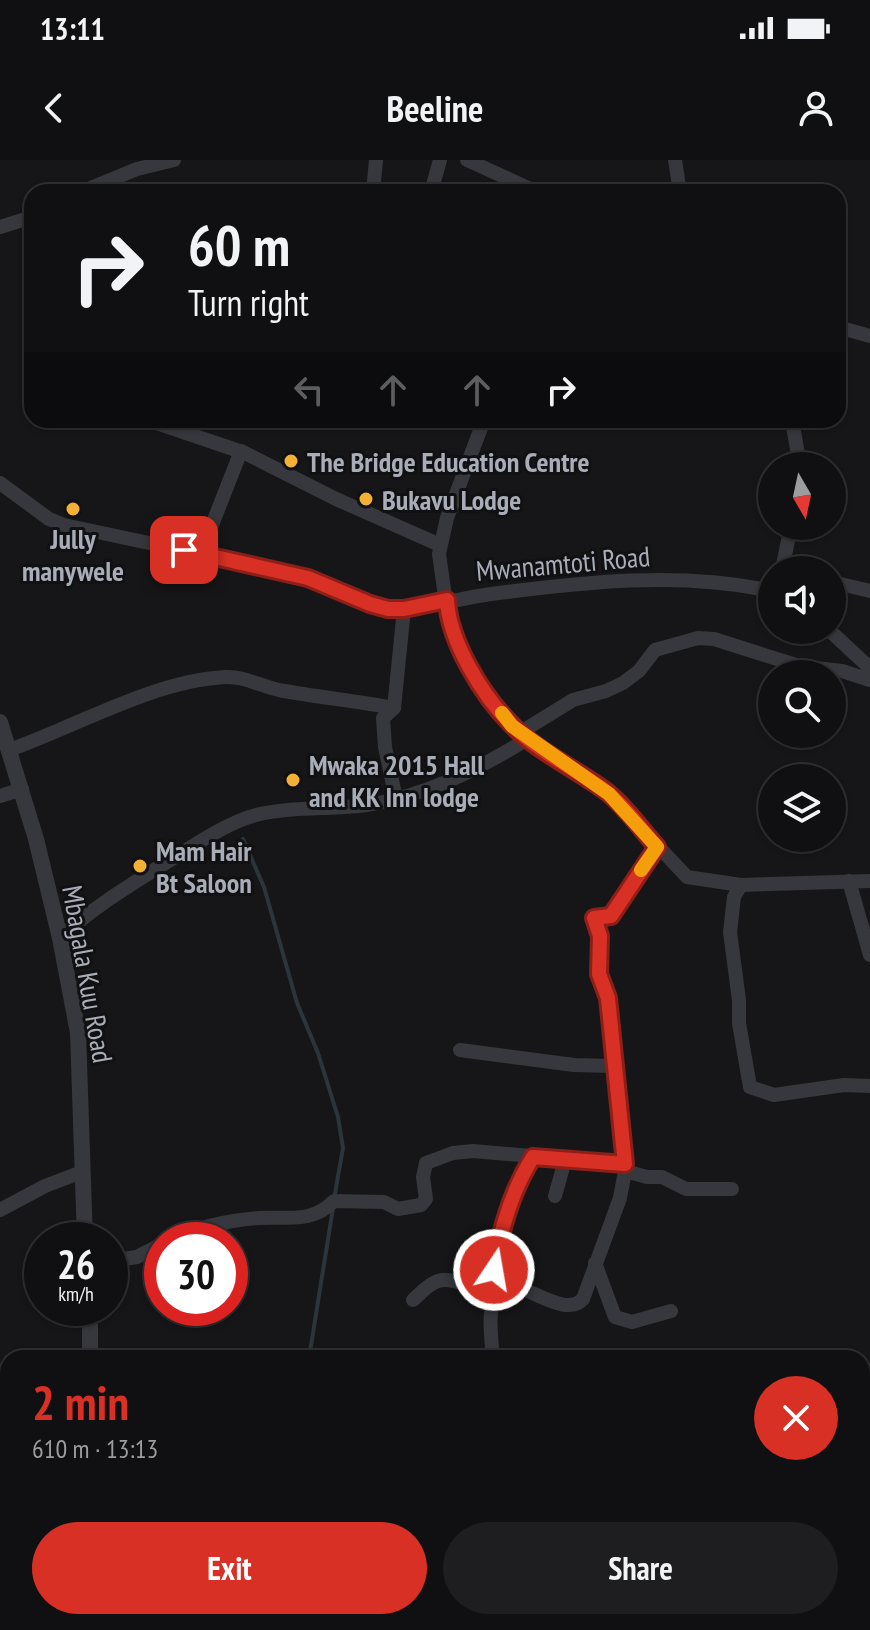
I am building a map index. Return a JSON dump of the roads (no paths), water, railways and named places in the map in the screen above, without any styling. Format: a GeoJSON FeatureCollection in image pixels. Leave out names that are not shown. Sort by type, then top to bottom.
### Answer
{"type":"FeatureCollection","features":[{"type":"Feature","properties":{"kind":"street"},"geometry":{"type":"LineString","coordinates":[[100,184],[137,169],[174,160]]}},
{"type":"Feature","properties":{"kind":"street"},"geometry":{"type":"LineString","coordinates":[[374,184],[376,160]]}},
{"type":"Feature","properties":{"kind":"street"},"geometry":{"type":"LineString","coordinates":[[433,184],[440,160]]}},
{"type":"Feature","properties":{"kind":"street"},"geometry":{"type":"LineString","coordinates":[[467,160],[520,184]]}},
{"type":"Feature","properties":{"kind":"street"},"geometry":{"type":"LineString","coordinates":[[675,160],[679,184]]}},
{"type":"Feature","properties":{"kind":"street"},"geometry":{"type":"LineString","coordinates":[[0,227],[24,220]]}},
{"type":"Feature","properties":{"kind":"street"},"geometry":{"type":"LineString","coordinates":[[846,329],[870,336]]}},
{"type":"Feature","properties":{"kind":"street"},"geometry":{"type":"LineString","coordinates":[[186,428],[440,545]]}},
{"type":"Feature","properties":{"kind":"street"},"geometry":{"type":"LineString","coordinates":[[481,428],[440,545],[450,626],[470,666],[504,716],[525,735],[609,794],[687,877],[741,885],[870,881]]}},
{"type":"Feature","properties":{"kind":"street"},"geometry":{"type":"LineString","coordinates":[[793,428],[798,452]]}},
{"type":"Feature","properties":{"kind":"street"},"geometry":{"type":"LineString","coordinates":[[201,553],[241,451]]}},
{"type":"Feature","properties":{"kind":"street","name":"Mwanamtoti Road"},"geometry":{"type":"LineString","coordinates":[[0,483],[49,519],[64,525],[308,578],[370,604],[404,609],[527,589],[663,579],[758,588]]}},
{"type":"Feature","properties":{"kind":"street"},"geometry":{"type":"LineString","coordinates":[[846,585],[870,591]]}},
{"type":"Feature","properties":{"kind":"street"},"geometry":{"type":"LineString","coordinates":[[396,799],[385,747],[383,718],[394,708],[404,609]]}},
{"type":"Feature","properties":{"kind":"street"},"geometry":{"type":"LineString","coordinates":[[60,938],[104,902],[237,822],[272,813],[361,806],[396,799],[476,768],[573,700],[623,683],[639,671],[655,650],[698,638],[714,639],[799,666],[842,671],[870,680]]}},
{"type":"Feature","properties":{"kind":"street"},"geometry":{"type":"LineString","coordinates":[[844,644],[870,668]]}},
{"type":"Feature","properties":{"kind":"street"},"geometry":{"type":"LineString","coordinates":[[9,750],[172,686],[204,680],[243,678],[275,689],[394,708]]}},
{"type":"Feature","properties":{"kind":"street","name":"Mbagala Kuu Road"},"geometry":{"type":"LineString","coordinates":[[0,722],[22,789],[60,938],[78,1033],[84,1222]]}},
{"type":"Feature","properties":{"kind":"street"},"geometry":{"type":"LineString","coordinates":[[0,796],[22,789]]}},
{"type":"Feature","properties":{"kind":"street"},"geometry":{"type":"LineString","coordinates":[[413,1300],[433,1282],[442,1279],[487,1290],[521,1288],[540,1297],[574,1305],[583,1299],[620,1198],[625,1167],[608,998],[599,974],[600,936],[594,918],[611,916],[657,847]]}},
{"type":"Feature","properties":{"kind":"street"},"geometry":{"type":"LineString","coordinates":[[849,881],[870,955]]}},
{"type":"Feature","properties":{"kind":"street"},"geometry":{"type":"LineString","coordinates":[[741,885],[734,897],[730,932],[739,1023],[750,1087],[774,1095],[844,1085],[870,1086]]}},
{"type":"Feature","properties":{"kind":"street"},"geometry":{"type":"LineString","coordinates":[[460,1050],[574,1065],[614,1066]]}},
{"type":"Feature","properties":{"kind":"street"},"geometry":{"type":"LineString","coordinates":[[235,1222],[258,1218],[308,1217],[323,1212],[334,1201],[384,1202],[398,1209],[411,1208],[424,1203],[426,1199],[423,1171],[426,1163],[453,1153],[473,1151],[625,1167],[647,1177],[662,1177],[686,1189],[732,1189]]}},
{"type":"Feature","properties":{"kind":"street"},"geometry":{"type":"LineString","coordinates":[[492,1350],[491,1300],[498,1279],[494,1270],[503,1228],[521,1176],[533,1157]]}},
{"type":"Feature","properties":{"kind":"street"},"geometry":{"type":"LineString","coordinates":[[555,1196],[565,1160]]}},
{"type":"Feature","properties":{"kind":"street"},"geometry":{"type":"LineString","coordinates":[[0,1210],[45,1186],[82,1172]]}},
{"type":"Feature","properties":{"kind":"street"},"geometry":{"type":"LineString","coordinates":[[595,1263],[615,1317],[632,1322],[671,1311]]}},
{"type":"Feature","properties":{"kind":"street"},"geometry":{"type":"LineString","coordinates":[[90,1326],[90,1350]]}},
{"type":"Feature","properties":{"kind":"waterway"},"geometry":{"type":"LineString","coordinates":[[243,839],[264,887],[297,1003],[318,1053],[338,1117],[343,1148],[334,1199]]}},
{"type":"Feature","properties":{"kind":"waterway"},"geometry":{"type":"LineString","coordinates":[[310,1350],[333,1208]]}},
{"type":"Feature","properties":{"kind":"place","name":"The Bridge Education Centre"},"geometry":{"type":"Point","coordinates":[291,461]}},
{"type":"Feature","properties":{"kind":"place","name":"Bukavu Lodge"},"geometry":{"type":"Point","coordinates":[366,499]}},
{"type":"Feature","properties":{"kind":"place","name":"Jully manywele"},"geometry":{"type":"Point","coordinates":[73,509]}},
{"type":"Feature","properties":{"kind":"place","name":"Mwaka 2015 Hall and KK Inn lodge"},"geometry":{"type":"Point","coordinates":[293,780]}},
{"type":"Feature","properties":{"kind":"place","name":"Mam Hair Bt Saloon"},"geometry":{"type":"Point","coordinates":[140,866]}}]}
